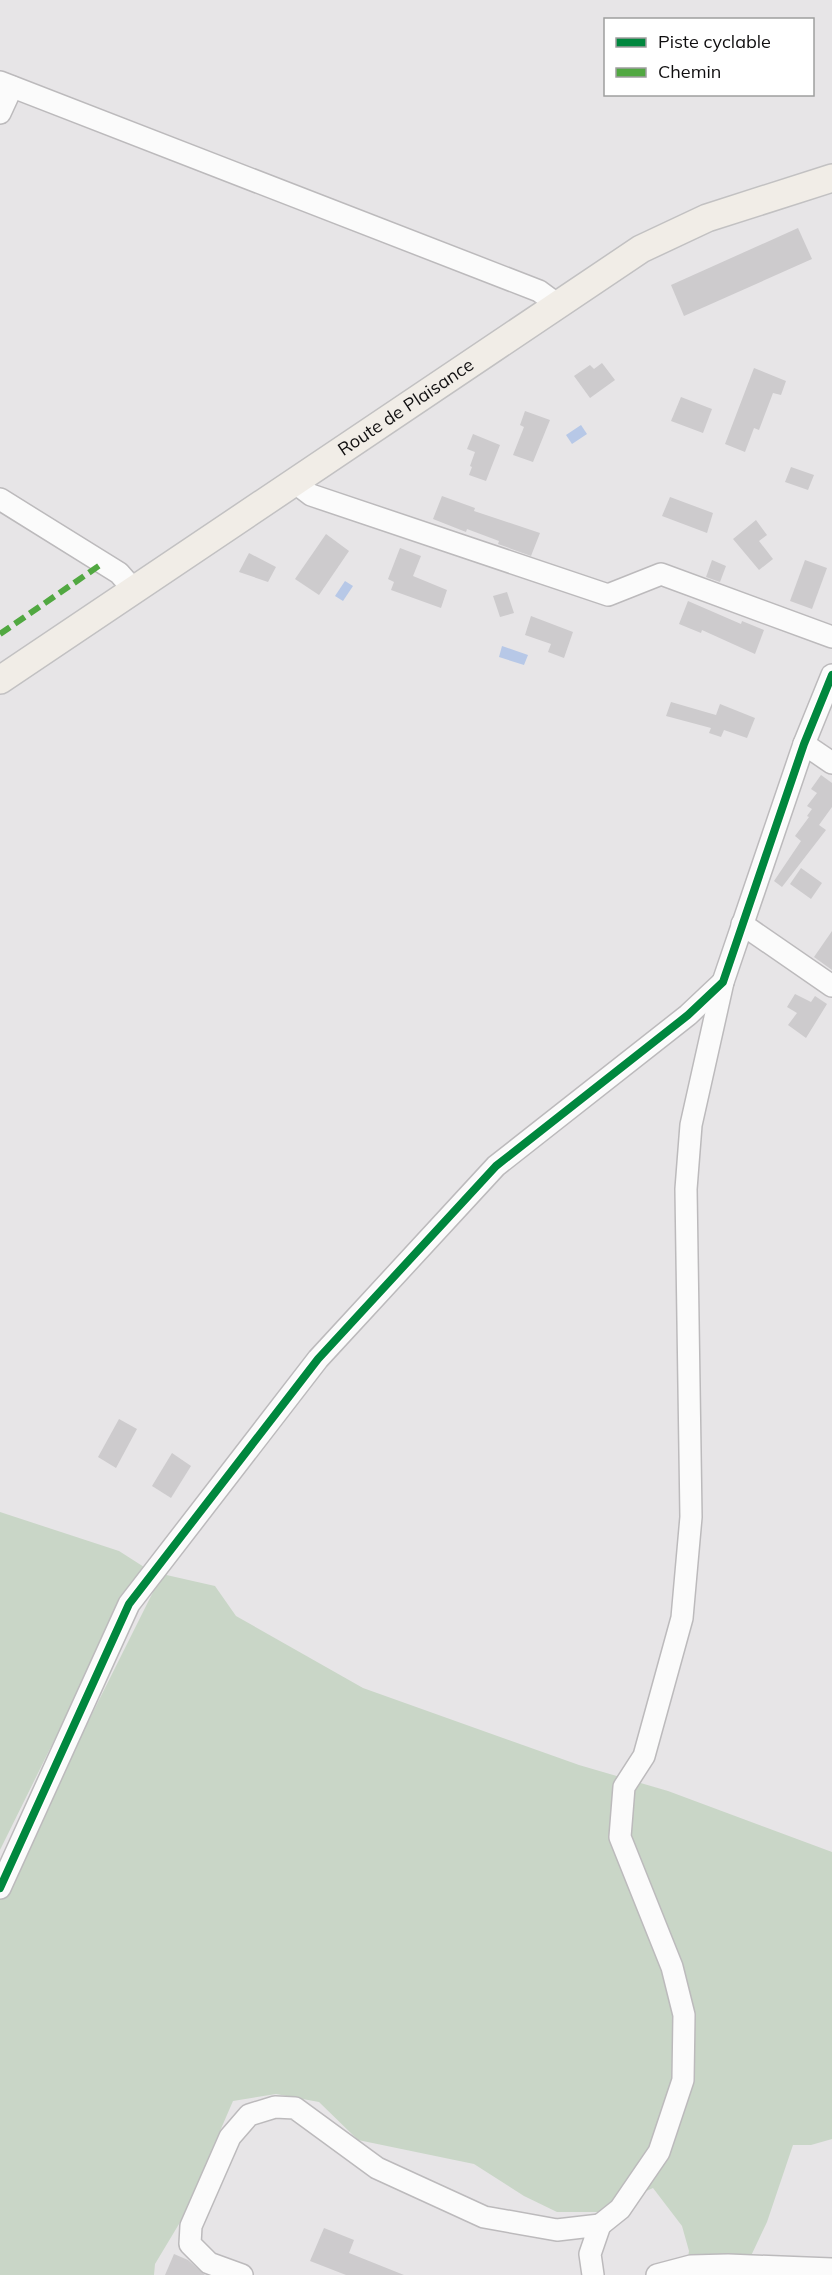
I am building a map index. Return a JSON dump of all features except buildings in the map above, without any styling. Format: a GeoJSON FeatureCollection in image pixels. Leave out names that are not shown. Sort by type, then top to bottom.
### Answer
{"type":"FeatureCollection","features":[{"type":"Feature","properties":{"kind":"main road","name":"Route de Plaisance"},"geometry":{"type":"LineString","coordinates":[[0,680],[641,249],[707,218],[832,178]]}},
{"type":"Feature","properties":{"kind":"street"},"geometry":{"type":"LineString","coordinates":[[0,113],[6,85],[539,291],[558,305]]}},
{"type":"Feature","properties":{"kind":"street"},"geometry":{"type":"LineString","coordinates":[[294,482],[311,495],[608,595],[661,574],[832,637]]}},
{"type":"Feature","properties":{"kind":"street"},"geometry":{"type":"LineString","coordinates":[[0,499],[119,573],[134,590]]}},
{"type":"Feature","properties":{"kind":"street"},"geometry":{"type":"LineString","coordinates":[[242,2275],[209,2263],[190,2244],[191,2226],[230,2137],[249,2115],[274,2107],[295,2108],[377,2168],[483,2217],[557,2230],[600,2225],[620,2209],[659,2152],[683,2080],[684,2015],[675,1977],[620,1837],[624,1787],[644,1756],[682,1618],[691,1517],[686,1189],[691,1125],[723,982],[804,744],[832,675]]}},
{"type":"Feature","properties":{"kind":"street"},"geometry":{"type":"LineString","coordinates":[[804,744],[832,763]]}},
{"type":"Feature","properties":{"kind":"street"},"geometry":{"type":"LineString","coordinates":[[742,924],[832,986]]}},
{"type":"Feature","properties":{"kind":"street"},"geometry":{"type":"LineString","coordinates":[[0,1888],[129,1604],[318,1359],[496,1166],[688,1015],[723,982]]}},
{"type":"Feature","properties":{"kind":"street"},"geometry":{"type":"LineString","coordinates":[[593,2275],[590,2254],[600,2225]]}},
{"type":"Feature","properties":{"kind":"street"},"geometry":{"type":"LineString","coordinates":[[657,2275],[692,2266],[832,2269]]}},
{"type":"Feature","properties":{"kind":"green space"},"geometry":{"type":"Polygon","coordinates":[[[0,1512],[119,1551],[144,1567],[119,1609],[0,1850],[0,1512]]]}},
{"type":"Feature","properties":{"kind":"green space"},"geometry":{"type":"Polygon","coordinates":[[[162,1574],[215,1586],[236,1616],[363,1688],[579,1765],[668,1791],[832,1852],[832,2139],[811,2145],[793,2145],[767,2222],[742,2275],[685,2275],[689,2251],[682,2226],[653,2188],[598,2212],[557,2212],[524,2196],[474,2164],[358,2140],[319,2102],[276,2094],[233,2101],[182,2219],[155,2264],[154,2275],[0,2275],[0,1898],[162,1574]]]}},
{"type":"Feature","properties":{"kind":"water"},"geometry":{"type":"Polygon","coordinates":[[[581,425],[587,434],[572,444],[566,435],[581,425]]]}},
{"type":"Feature","properties":{"kind":"water"},"geometry":{"type":"Polygon","coordinates":[[[345,581],[353,586],[343,601],[335,596],[345,581]]]}},
{"type":"Feature","properties":{"kind":"water"},"geometry":{"type":"Polygon","coordinates":[[[502,646],[528,655],[524,665],[499,657],[502,646]]]}},
{"type":"Feature","properties":{"kind":"marked path"},"geometry":{"type":"LineString","coordinates":[[0,634],[103,563]]}},
{"type":"Feature","properties":{"kind":"cycle path"},"geometry":{"type":"LineString","coordinates":[[0,1888],[129,1604],[318,1359],[496,1166],[688,1015],[723,982],[804,744],[832,675]]}}]}
